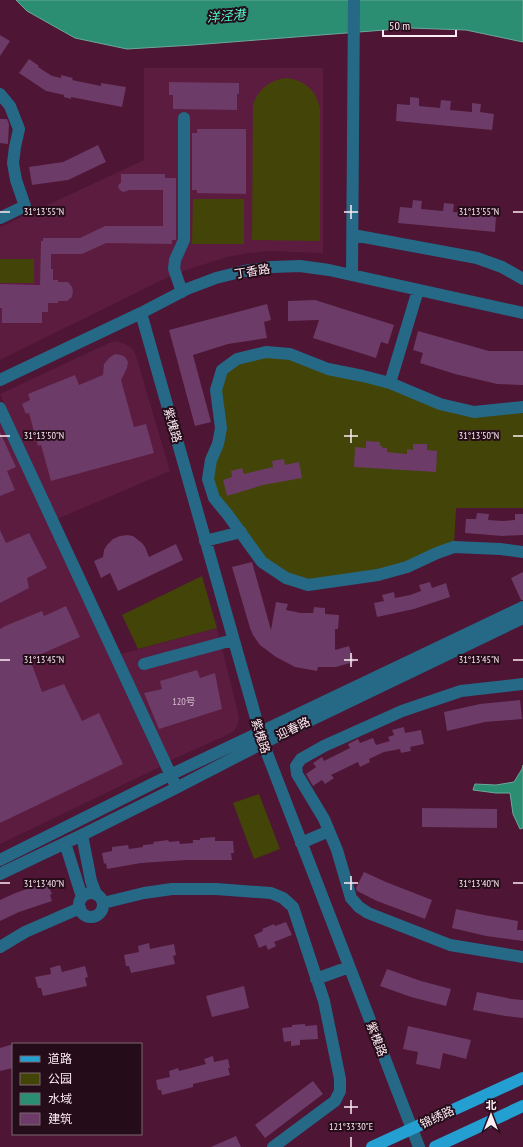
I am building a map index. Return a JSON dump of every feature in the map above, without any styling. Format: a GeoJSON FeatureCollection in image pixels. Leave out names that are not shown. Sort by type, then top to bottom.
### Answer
{"type":"FeatureCollection","features":[{"type":"Feature","properties":{"kind":"main road","name":"锦绣路"},"geometry":{"type":"LineString","coordinates":[[372,1147],[523,1078]]}},
{"type":"Feature","properties":{"kind":"main road"},"geometry":{"type":"LineString","coordinates":[[435,1147],[523,1106]]}},
{"type":"Feature","properties":{"kind":"street"},"geometry":{"type":"LineString","coordinates":[[352,275],[354,0]]}},
{"type":"Feature","properties":{"kind":"street"},"geometry":{"type":"LineString","coordinates":[[0,94],[10,106],[19,129],[13,163],[16,180],[26,206],[0,218]]}},
{"type":"Feature","properties":{"kind":"street"},"geometry":{"type":"LineString","coordinates":[[182,292],[174,268],[175,260],[184,240],[184,118]]}},
{"type":"Feature","properties":{"kind":"street"},"geometry":{"type":"LineString","coordinates":[[353,235],[477,258],[502,267],[523,279]]}},
{"type":"Feature","properties":{"kind":"street","name":"丁香路"},"geometry":{"type":"LineString","coordinates":[[0,380],[182,292],[216,278],[244,271],[272,267],[300,266],[329,270],[523,313]]}},
{"type":"Feature","properties":{"kind":"street"},"geometry":{"type":"LineString","coordinates":[[390,383],[418,290]]}},
{"type":"Feature","properties":{"kind":"street","name":"紫槐路"},"geometry":{"type":"LineString","coordinates":[[141,313],[261,738],[419,1147]]}},
{"type":"Feature","properties":{"kind":"street"},"geometry":{"type":"LineString","coordinates":[[523,407],[474,412],[440,404],[390,383],[328,369],[290,354],[266,352],[237,359],[222,370],[216,390],[221,428],[218,444],[211,460],[208,479],[214,498],[262,562],[286,578],[308,584],[378,575],[407,567],[454,547],[500,549],[523,552]]}},
{"type":"Feature","properties":{"kind":"street"},"geometry":{"type":"LineString","coordinates":[[0,408],[176,788]]}},
{"type":"Feature","properties":{"kind":"street"},"geometry":{"type":"LineString","coordinates":[[205,541],[241,532]]}},
{"type":"Feature","properties":{"kind":"street","name":"迎春路"},"geometry":{"type":"LineString","coordinates":[[0,874],[176,788],[261,738],[523,607]]}},
{"type":"Feature","properties":{"kind":"street","name":"迎春路"},"geometry":{"type":"LineString","coordinates":[[0,860],[170,775],[261,738],[523,618]]}},
{"type":"Feature","properties":{"kind":"street"},"geometry":{"type":"LineString","coordinates":[[144,664],[233,640]]}},
{"type":"Feature","properties":{"kind":"street"},"geometry":{"type":"LineString","coordinates":[[523,684],[461,691],[402,711],[324,746],[301,759],[296,766],[297,774],[324,819],[337,850],[351,898],[358,907],[368,913],[450,945],[523,957]]}},
{"type":"Feature","properties":{"kind":"street"},"geometry":{"type":"LineString","coordinates":[[301,843],[329,831]]}},
{"type":"Feature","properties":{"kind":"street"},"geometry":{"type":"LineString","coordinates":[[65,843],[84,914],[88,916],[96,916],[102,910],[100,898],[91,881],[82,835]]}},
{"type":"Feature","properties":{"kind":"street"},"geometry":{"type":"LineString","coordinates":[[0,947],[81,903],[88,893],[100,898],[172,889],[216,889],[271,893],[283,898],[293,907],[324,1001],[340,1078],[340,1091],[335,1101],[272,1147]]}},
{"type":"Feature","properties":{"kind":"street"},"geometry":{"type":"LineString","coordinates":[[316,979],[349,967]]}},
{"type":"Feature","properties":{"kind":"shaded area"},"geometry":{"type":"Polygon","coordinates":[[[144,68],[323,68],[323,253],[268,251],[248,253],[227,257],[183,271],[0,360],[0,227],[144,160],[144,68]]]}},
{"type":"Feature","properties":{"kind":"shaded area"},"geometry":{"type":"Polygon","coordinates":[[[117,341],[132,348],[136,356],[170,471],[57,519],[0,394],[109,343],[117,341]]]}},
{"type":"Feature","properties":{"kind":"shaded area"},"geometry":{"type":"Polygon","coordinates":[[[0,419],[160,767],[0,844],[0,419]]]}},
{"type":"Feature","properties":{"kind":"shaded area"},"geometry":{"type":"Polygon","coordinates":[[[217,628],[238,712],[239,719],[237,726],[234,731],[227,735],[169,761],[121,654],[217,628]]]}},
{"type":"Feature","properties":{"kind":"green space"},"geometry":{"type":"Polygon","coordinates":[[[286,78],[299,81],[309,88],[316,97],[320,109],[320,241],[252,240],[253,105],[258,94],[265,86],[280,79],[286,78]]]}},
{"type":"Feature","properties":{"kind":"green space"},"geometry":{"type":"Polygon","coordinates":[[[193,199],[244,199],[244,244],[192,244],[193,199]]]}},
{"type":"Feature","properties":{"kind":"green space"},"geometry":{"type":"Polygon","coordinates":[[[0,259],[34,259],[34,283],[0,283],[0,259]]]}},
{"type":"Feature","properties":{"kind":"green space"},"geometry":{"type":"Polygon","coordinates":[[[266,352],[474,412],[523,407],[523,508],[456,508],[454,547],[407,567],[308,585],[262,562],[214,498],[211,460],[218,444],[222,370],[266,352]]]}},
{"type":"Feature","properties":{"kind":"green space"},"geometry":{"type":"Polygon","coordinates":[[[202,576],[217,628],[138,649],[122,615],[202,576]]]}},
{"type":"Feature","properties":{"kind":"green space"},"geometry":{"type":"Polygon","coordinates":[[[259,794],[280,849],[254,859],[233,803],[259,794]]]}},
{"type":"Feature","properties":{"kind":"water","name":"洋泾港"},"geometry":{"type":"Polygon","coordinates":[[[16,0],[523,0],[523,42],[466,30],[410,28],[127,49],[75,38],[27,11],[16,0]]]}},
{"type":"Feature","properties":{"kind":"water"},"geometry":{"type":"Polygon","coordinates":[[[523,765],[523,828],[520,829],[513,814],[510,793],[473,790],[475,784],[496,785],[514,782],[523,765]]]}},
{"type":"Feature","properties":{"kind":"building"},"geometry":{"type":"Polygon","coordinates":[[[0,35],[10,41],[0,56],[0,35]]]}},
{"type":"Feature","properties":{"kind":"building"},"geometry":{"type":"Polygon","coordinates":[[[29,59],[52,76],[61,78],[61,75],[73,78],[72,80],[101,86],[101,83],[126,87],[122,107],[71,97],[71,99],[64,97],[64,95],[46,91],[19,73],[29,59]]]}},
{"type":"Feature","properties":{"kind":"building"},"geometry":{"type":"Polygon","coordinates":[[[169,82],[239,83],[237,110],[173,109],[173,95],[169,95],[169,82]]]}},
{"type":"Feature","properties":{"kind":"building"},"geometry":{"type":"Polygon","coordinates":[[[410,97],[419,98],[419,106],[440,108],[441,100],[451,101],[450,110],[472,112],[472,103],[481,104],[480,112],[494,114],[492,130],[396,121],[397,104],[410,105],[410,97]]]}},
{"type":"Feature","properties":{"kind":"building"},"geometry":{"type":"Polygon","coordinates":[[[0,119],[7,119],[9,124],[8,144],[0,143],[0,119]]]}},
{"type":"Feature","properties":{"kind":"building"},"geometry":{"type":"Polygon","coordinates":[[[197,129],[246,129],[246,194],[197,193],[197,190],[192,190],[192,133],[197,133],[197,129]]]}},
{"type":"Feature","properties":{"kind":"building"},"geometry":{"type":"Polygon","coordinates":[[[98,145],[106,162],[68,180],[32,185],[29,167],[63,162],[98,145]]]}},
{"type":"Feature","properties":{"kind":"building"},"geometry":{"type":"Polygon","coordinates":[[[121,174],[165,174],[165,178],[176,178],[176,240],[172,240],[172,244],[106,243],[82,254],[51,254],[53,280],[69,283],[73,291],[72,297],[67,301],[48,303],[48,312],[42,312],[42,323],[2,323],[2,308],[0,308],[0,284],[40,285],[41,241],[43,241],[43,238],[80,238],[105,226],[163,226],[163,190],[129,190],[123,192],[118,187],[121,183],[121,174]]]}},
{"type":"Feature","properties":{"kind":"building"},"geometry":{"type":"Polygon","coordinates":[[[413,200],[422,201],[421,209],[443,211],[444,203],[454,204],[453,212],[474,214],[475,206],[483,207],[482,215],[496,216],[495,232],[398,223],[400,207],[412,208],[413,200]]]}},
{"type":"Feature","properties":{"kind":"building"},"geometry":{"type":"Polygon","coordinates":[[[315,300],[394,325],[388,344],[381,342],[376,358],[313,338],[319,320],[288,321],[288,301],[315,300]]]}},
{"type":"Feature","properties":{"kind":"building"},"geometry":{"type":"Polygon","coordinates":[[[267,304],[271,320],[264,322],[267,338],[228,344],[193,355],[211,422],[195,426],[169,330],[267,304]]]}},
{"type":"Feature","properties":{"kind":"building"},"geometry":{"type":"Polygon","coordinates":[[[418,331],[489,351],[523,351],[523,385],[497,384],[455,374],[420,363],[423,353],[413,350],[418,331]]]}},
{"type":"Feature","properties":{"kind":"building"},"geometry":{"type":"Polygon","coordinates":[[[115,354],[125,357],[128,362],[127,368],[121,380],[134,427],[146,424],[154,453],[51,481],[41,445],[38,446],[29,413],[26,414],[22,404],[30,400],[28,394],[75,375],[79,385],[103,375],[104,364],[115,354]]]}},
{"type":"Feature","properties":{"kind":"building"},"geometry":{"type":"Polygon","coordinates":[[[0,432],[16,467],[7,471],[15,490],[0,496],[0,432]]]}},
{"type":"Feature","properties":{"kind":"building"},"geometry":{"type":"Polygon","coordinates":[[[366,441],[380,442],[380,446],[383,446],[382,448],[387,448],[387,452],[407,454],[407,449],[413,450],[413,444],[427,444],[427,450],[437,451],[436,472],[354,467],[355,447],[366,448],[366,441]]]}},
{"type":"Feature","properties":{"kind":"building"},"geometry":{"type":"Polygon","coordinates":[[[284,459],[285,465],[299,462],[302,478],[263,485],[227,496],[223,480],[232,477],[231,471],[242,468],[244,474],[273,467],[272,461],[284,459]]]}},
{"type":"Feature","properties":{"kind":"building"},"geometry":{"type":"Polygon","coordinates":[[[477,513],[489,514],[488,520],[503,521],[515,520],[515,514],[523,514],[523,535],[502,536],[465,533],[466,519],[476,519],[477,513]]]}},
{"type":"Feature","properties":{"kind":"building"},"geometry":{"type":"Polygon","coordinates":[[[0,530],[6,543],[29,533],[47,568],[27,578],[29,588],[0,603],[0,530]]]}},
{"type":"Feature","properties":{"kind":"building"},"geometry":{"type":"Polygon","coordinates":[[[127,535],[133,536],[142,543],[149,557],[176,544],[183,560],[118,591],[110,573],[101,578],[94,561],[103,557],[104,550],[113,539],[127,535]]]}},
{"type":"Feature","properties":{"kind":"building"},"geometry":{"type":"Polygon","coordinates":[[[252,562],[271,630],[276,602],[288,604],[286,610],[301,613],[313,613],[314,607],[325,608],[325,614],[339,615],[338,629],[335,629],[335,650],[349,646],[354,662],[336,667],[318,667],[317,671],[295,667],[276,657],[260,645],[250,628],[232,567],[252,562]]]}},
{"type":"Feature","properties":{"kind":"building"},"geometry":{"type":"Polygon","coordinates":[[[523,572],[523,600],[521,600],[511,578],[523,572]]]}},
{"type":"Feature","properties":{"kind":"building"},"geometry":{"type":"Polygon","coordinates":[[[430,582],[432,588],[446,583],[450,597],[414,609],[377,617],[374,603],[384,601],[382,595],[394,592],[395,598],[410,595],[421,591],[419,585],[430,582]]]}},
{"type":"Feature","properties":{"kind":"building"},"geometry":{"type":"Polygon","coordinates":[[[66,606],[80,637],[30,659],[42,692],[64,684],[82,721],[99,713],[123,764],[0,823],[0,629],[42,611],[44,616],[66,606]]]}},
{"type":"Feature","properties":{"kind":"building"},"geometry":{"type":"Polygon","coordinates":[[[197,670],[200,678],[215,673],[222,709],[159,729],[144,693],[162,689],[160,681],[197,670]]]}},
{"type":"Feature","properties":{"kind":"building"},"geometry":{"type":"Polygon","coordinates":[[[520,700],[522,719],[485,722],[447,731],[444,712],[480,704],[520,700]]]}},
{"type":"Feature","properties":{"kind":"building"},"geometry":{"type":"Polygon","coordinates":[[[404,727],[405,733],[421,730],[424,744],[410,747],[411,751],[401,753],[400,749],[384,752],[369,759],[370,762],[360,767],[358,762],[331,775],[334,778],[325,784],[322,780],[313,786],[306,774],[316,767],[313,763],[322,757],[324,761],[350,748],[348,744],[358,739],[360,743],[373,738],[376,745],[390,741],[388,737],[394,735],[392,730],[404,727]]]}},
{"type":"Feature","properties":{"kind":"building"},"geometry":{"type":"Polygon","coordinates":[[[422,808],[497,809],[497,828],[422,827],[422,808]]]}},
{"type":"Feature","properties":{"kind":"building"},"geometry":{"type":"Polygon","coordinates":[[[215,837],[215,841],[233,841],[234,853],[231,853],[232,860],[186,860],[141,863],[107,869],[106,863],[104,864],[102,853],[112,851],[112,847],[128,845],[129,849],[154,844],[153,842],[168,840],[169,842],[179,841],[180,844],[193,843],[193,840],[200,840],[200,838],[215,837]]]}},
{"type":"Feature","properties":{"kind":"building"},"geometry":{"type":"Polygon","coordinates":[[[364,872],[432,900],[425,919],[377,901],[357,891],[356,888],[364,872]]]}},
{"type":"Feature","properties":{"kind":"building"},"geometry":{"type":"Polygon","coordinates":[[[45,882],[52,894],[50,895],[52,901],[19,912],[0,921],[0,900],[45,882]]]}},
{"type":"Feature","properties":{"kind":"building"},"geometry":{"type":"Polygon","coordinates":[[[456,909],[518,921],[517,930],[523,930],[523,941],[486,936],[452,928],[456,909]]]}},
{"type":"Feature","properties":{"kind":"building"},"geometry":{"type":"Polygon","coordinates":[[[286,922],[292,935],[274,942],[276,946],[268,950],[266,945],[259,948],[254,935],[263,931],[262,929],[274,924],[275,926],[286,922]]]}},
{"type":"Feature","properties":{"kind":"building"},"geometry":{"type":"Polygon","coordinates":[[[149,943],[150,949],[174,944],[176,955],[173,956],[175,964],[131,973],[129,966],[126,966],[124,955],[139,952],[138,946],[149,943]]]}},
{"type":"Feature","properties":{"kind":"building"},"geometry":{"type":"Polygon","coordinates":[[[60,965],[62,972],[85,966],[88,977],[85,978],[87,986],[43,996],[41,988],[38,988],[35,977],[51,974],[50,968],[60,965]]]}},
{"type":"Feature","properties":{"kind":"building"},"geometry":{"type":"Polygon","coordinates":[[[387,969],[421,981],[451,989],[446,1006],[411,997],[380,986],[387,969]]]}},
{"type":"Feature","properties":{"kind":"building"},"geometry":{"type":"Polygon","coordinates":[[[244,986],[249,1008],[212,1017],[206,996],[244,986]]]}},
{"type":"Feature","properties":{"kind":"building"},"geometry":{"type":"Polygon","coordinates":[[[477,992],[523,1000],[523,1018],[473,1010],[477,992]]]}},
{"type":"Feature","properties":{"kind":"building"},"geometry":{"type":"Polygon","coordinates":[[[305,1024],[305,1026],[317,1025],[318,1039],[300,1040],[300,1045],[291,1046],[291,1041],[284,1042],[282,1028],[292,1027],[292,1025],[305,1024]]]}},
{"type":"Feature","properties":{"kind":"building"},"geometry":{"type":"Polygon","coordinates":[[[408,1026],[471,1040],[466,1059],[443,1053],[440,1069],[416,1064],[418,1052],[403,1049],[408,1026]]]}},
{"type":"Feature","properties":{"kind":"building"},"geometry":{"type":"Polygon","coordinates":[[[12,1044],[12,1068],[0,1071],[0,1048],[12,1044]]]}},
{"type":"Feature","properties":{"kind":"building"},"geometry":{"type":"Polygon","coordinates":[[[213,1056],[214,1062],[228,1059],[230,1075],[193,1084],[193,1087],[162,1095],[161,1090],[158,1090],[156,1080],[170,1077],[169,1071],[178,1068],[179,1071],[206,1064],[204,1059],[213,1056]]]}},
{"type":"Feature","properties":{"kind":"building"},"geometry":{"type":"Polygon","coordinates":[[[313,1081],[323,1094],[265,1138],[255,1125],[313,1081]]]}},
{"type":"Feature","properties":{"kind":"building"},"geometry":{"type":"Polygon","coordinates":[[[236,1136],[241,1147],[211,1147],[236,1136]]]}}]}
